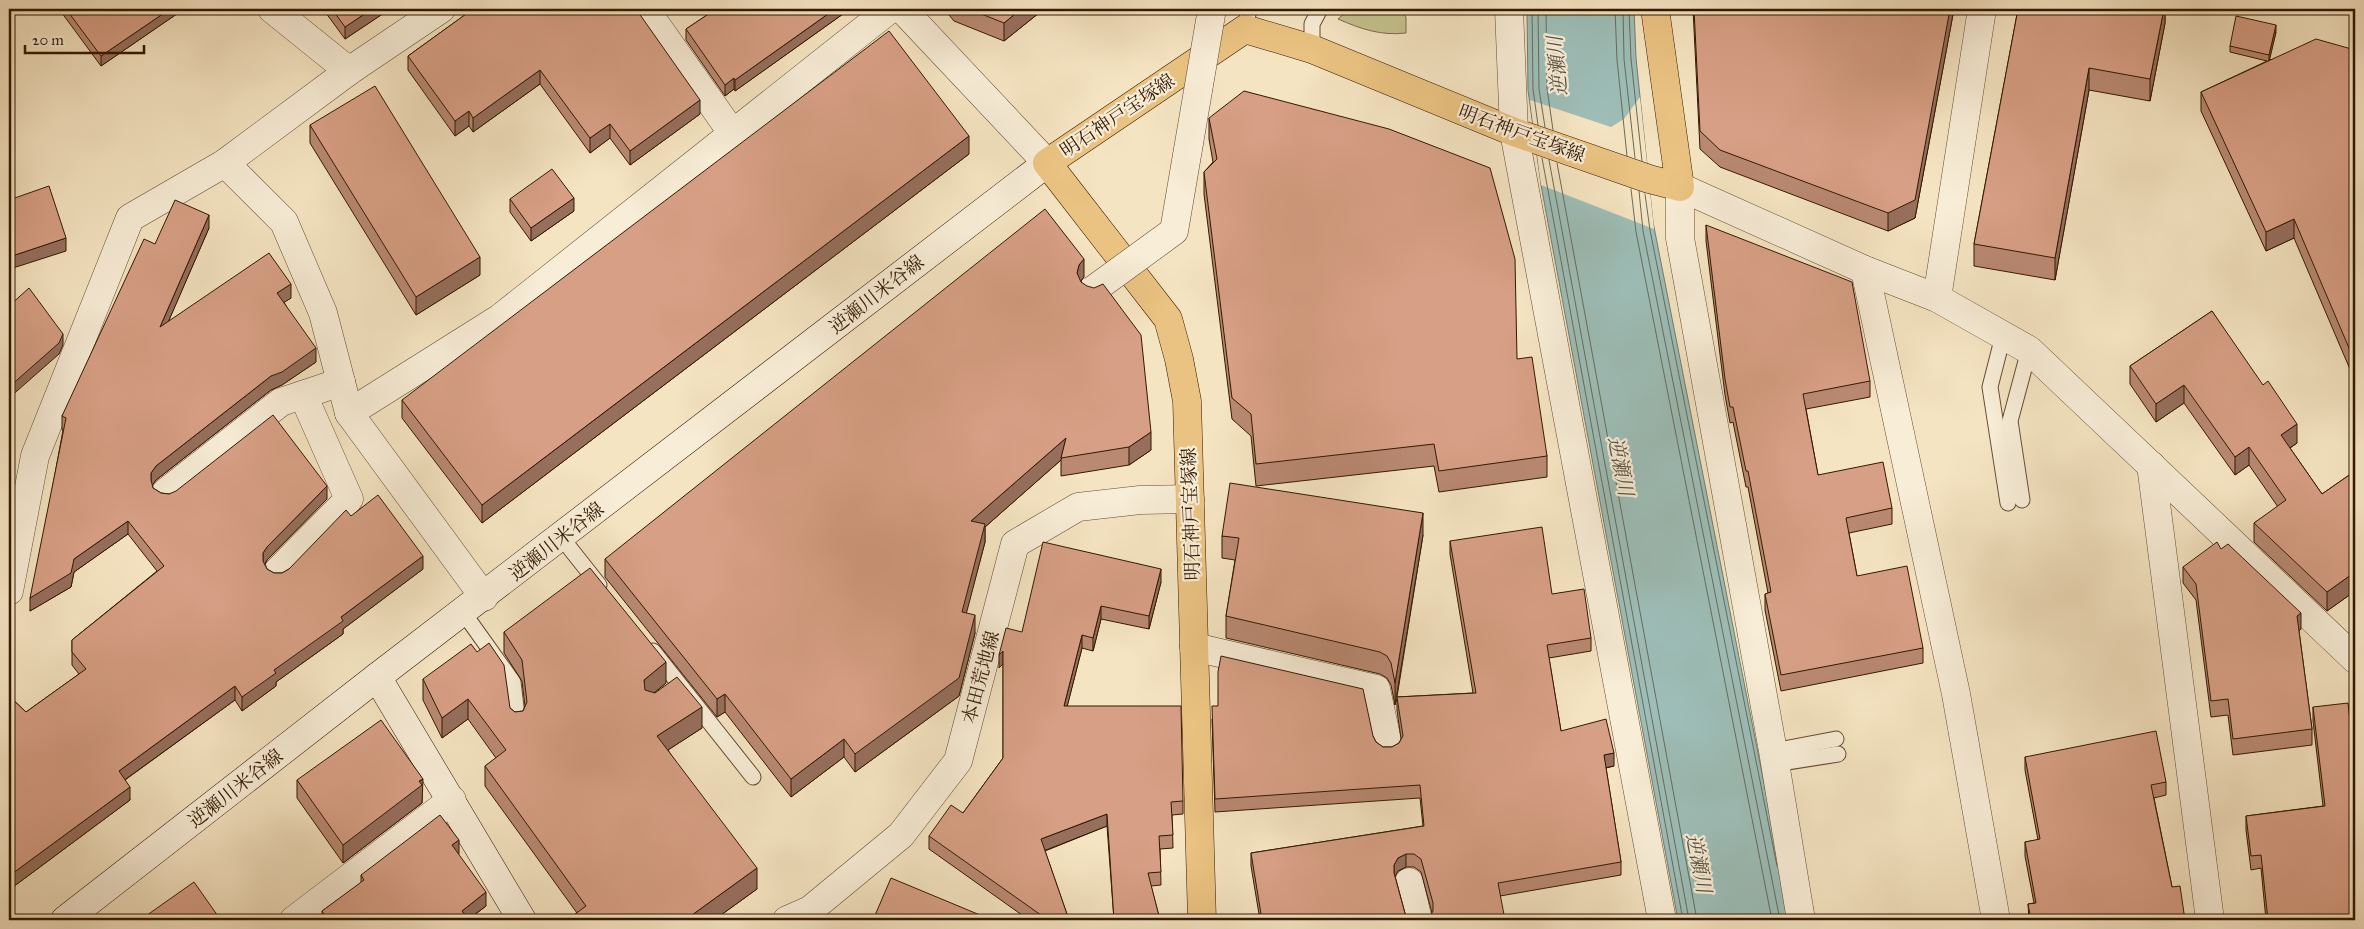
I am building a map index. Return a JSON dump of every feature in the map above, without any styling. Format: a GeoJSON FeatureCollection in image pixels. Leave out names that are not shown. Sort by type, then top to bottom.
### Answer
{"type":"FeatureCollection","features":[{"type":"Feature","properties":{"kind":"main road"},"geometry":{"type":"LineString","coordinates":[[1655,9],[1680,187]]}},
{"type":"Feature","properties":{"kind":"main road","name":"明石神戸宝塚線"},"geometry":{"type":"LineString","coordinates":[[1202,920],[1187,401],[1179,359],[1168,319],[1046,163],[1247,19],[1312,49],[1524,136],[1649,179],[1680,187]]}},
{"type":"Feature","properties":{"kind":"street"},"geometry":{"type":"LineString","coordinates":[[272,9],[350,72]]}},
{"type":"Feature","properties":{"kind":"street"},"geometry":{"type":"LineString","coordinates":[[9,590],[35,456],[130,218],[225,163],[350,72],[441,9]]}},
{"type":"Feature","properties":{"kind":"street"},"geometry":{"type":"LineString","coordinates":[[645,9],[733,134]]}},
{"type":"Feature","properties":{"kind":"street"},"geometry":{"type":"LineString","coordinates":[[349,412],[500,318],[890,9]]}},
{"type":"Feature","properties":{"kind":"street"},"geometry":{"type":"LineString","coordinates":[[902,9],[1046,163]]}},
{"type":"Feature","properties":{"kind":"street"},"geometry":{"type":"LineString","coordinates":[[1093,290],[1174,231],[1212,9]]}},
{"type":"Feature","properties":{"kind":"street"},"geometry":{"type":"LineString","coordinates":[[1509,9],[1524,136],[1662,920]]}},
{"type":"Feature","properties":{"kind":"street"},"geometry":{"type":"LineString","coordinates":[[1937,298],[1982,9]]}},
{"type":"Feature","properties":{"kind":"street"},"geometry":{"type":"LineString","coordinates":[[225,163],[284,222],[323,313],[349,412],[473,605]]}},
{"type":"Feature","properties":{"kind":"street","name":"逆瀬川米谷線"},"geometry":{"type":"LineString","coordinates":[[65,920],[377,677],[1046,163]]}},
{"type":"Feature","properties":{"kind":"street"},"geometry":{"type":"LineString","coordinates":[[1801,920],[1774,758],[1680,238],[1680,187],[1865,270],[1937,298],[2029,350],[2355,659]]}},
{"type":"Feature","properties":{"kind":"street"},"geometry":{"type":"LineString","coordinates":[[1865,270],[1956,694],[1996,920]]}},
{"type":"Feature","properties":{"kind":"street"},"geometry":{"type":"LineString","coordinates":[[166,492],[281,402],[341,382]]}},
{"type":"Feature","properties":{"kind":"street"},"geometry":{"type":"LineString","coordinates":[[278,571],[349,499],[302,395]]}},
{"type":"Feature","properties":{"kind":"street"},"geometry":{"type":"LineString","coordinates":[[2151,465],[2210,920]]}},
{"type":"Feature","properties":{"kind":"street","name":"本田荒地線"},"geometry":{"type":"LineString","coordinates":[[787,920],[810,910],[900,835],[958,761],[1015,544],[1078,506],[1140,500],[1190,499]]}},
{"type":"Feature","properties":{"kind":"street"},"geometry":{"type":"LineString","coordinates":[[1194,647],[1376,689],[1388,745]]}},
{"type":"Feature","properties":{"kind":"street"},"geometry":{"type":"LineString","coordinates":[[377,677],[522,920]]}},
{"type":"Feature","properties":{"kind":"street"},"geometry":{"type":"LineString","coordinates":[[294,920],[452,800]]}},
{"type":"Feature","properties":{"kind":"street"},"geometry":{"type":"LineString","coordinates":[[1410,882],[1418,920]]}},
{"type":"Feature","properties":{"kind":"lane"},"geometry":{"type":"LineString","coordinates":[[1312,49],[1312,24],[1320,9]]}},
{"type":"Feature","properties":{"kind":"lane"},"geometry":{"type":"LineString","coordinates":[[2003,336],[1990,387],[2015,502],[2010,421],[2029,350]]}},
{"type":"Feature","properties":{"kind":"lane"},"geometry":{"type":"LineString","coordinates":[[561,537],[606,593]]}},
{"type":"Feature","properties":{"kind":"lane"},"geometry":{"type":"LineString","coordinates":[[473,605],[512,682],[518,724]]}},
{"type":"Feature","properties":{"kind":"lane"},"geometry":{"type":"LineString","coordinates":[[642,638],[753,777]]}},
{"type":"Feature","properties":{"kind":"lane"},"geometry":{"type":"LineString","coordinates":[[666,694],[678,684]]}},
{"type":"Feature","properties":{"kind":"lane"},"geometry":{"type":"LineString","coordinates":[[1774,758],[1837,746]]}},
{"type":"Feature","properties":{"kind":"shaded area"},"geometry":{"type":"Polygon","coordinates":[[[1350,9],[1399,9],[1406,17],[1406,33],[1397,34],[1371,31],[1338,19],[1350,9]]]}},
{"type":"Feature","properties":{"kind":"water","name":"逆瀬川"},"geometry":{"type":"Polygon","coordinates":[[[1527,9],[1634,9],[1636,58],[1653,222],[1791,920],[1678,920],[1541,185],[1528,90],[1527,9]]]}},
{"type":"Feature","properties":{"kind":"pier"},"geometry":{"type":"Polygon","coordinates":[[[1640,97],[1654,229],[1541,185],[1530,100],[1611,127],[1624,119],[1640,97]]]}},
{"type":"Feature","properties":{"kind":"building"},"geometry":{"type":"Polygon","coordinates":[[[66,9],[170,9],[101,56],[66,9]]]}},
{"type":"Feature","properties":{"kind":"building"},"geometry":{"type":"Polygon","coordinates":[[[332,9],[372,9],[345,27],[332,9]]]}},
{"type":"Feature","properties":{"kind":"building"},"geometry":{"type":"Polygon","coordinates":[[[473,9],[636,9],[700,100],[630,151],[610,124],[590,138],[540,70],[473,118],[469,111],[455,121],[408,56],[473,9]]]}},
{"type":"Feature","properties":{"kind":"building"},"geometry":{"type":"Polygon","coordinates":[[[716,9],[835,9],[735,80],[734,78],[725,85],[686,29],[716,9]]]}},
{"type":"Feature","properties":{"kind":"building"},"geometry":{"type":"Polygon","coordinates":[[[969,9],[1021,9],[1004,23],[969,9]]]}},
{"type":"Feature","properties":{"kind":"building"},"geometry":{"type":"Polygon","coordinates":[[[1694,9],[1950,9],[1915,200],[1888,213],[1720,150],[1700,131],[1694,9]]]}},
{"type":"Feature","properties":{"kind":"building"},"geometry":{"type":"Polygon","coordinates":[[[2018,9],[2164,9],[2150,79],[2089,68],[2055,258],[1974,244],[2018,9]]]}},
{"type":"Feature","properties":{"kind":"building"},"geometry":{"type":"Polygon","coordinates":[[[2236,16],[2276,25],[2269,55],[2230,46],[2236,16]]]}},
{"type":"Feature","properties":{"kind":"building"},"geometry":{"type":"Polygon","coordinates":[[[889,31],[969,136],[482,505],[402,400],[889,31]]]}},
{"type":"Feature","properties":{"kind":"building"},"geometry":{"type":"Polygon","coordinates":[[[2316,39],[2355,50],[2355,362],[2294,219],[2266,232],[2201,92],[2316,39]]]}},
{"type":"Feature","properties":{"kind":"building"},"geometry":{"type":"Polygon","coordinates":[[[375,86],[480,257],[416,297],[310,125],[375,86]]]}},
{"type":"Feature","properties":{"kind":"building"},"geometry":{"type":"Polygon","coordinates":[[[1244,91],[1389,129],[1490,168],[1515,259],[1517,359],[1532,357],[1547,456],[1439,471],[1434,444],[1256,464],[1251,414],[1232,398],[1204,172],[1217,159],[1209,118],[1244,91]]]}},
{"type":"Feature","properties":{"kind":"building"},"geometry":{"type":"Polygon","coordinates":[[[552,169],[574,198],[531,228],[510,199],[552,169]]]}},
{"type":"Feature","properties":{"kind":"building"},"geometry":{"type":"Polygon","coordinates":[[[49,186],[66,238],[9,257],[9,200],[49,186]]]}},
{"type":"Feature","properties":{"kind":"building"},"geometry":{"type":"Polygon","coordinates":[[[175,200],[209,215],[160,327],[269,253],[291,284],[277,293],[316,348],[282,372],[271,376],[156,466],[151,473],[153,488],[161,493],[169,494],[176,491],[273,415],[327,486],[267,547],[263,553],[263,561],[267,569],[274,573],[282,573],[289,569],[346,510],[351,516],[378,495],[423,556],[341,617],[343,621],[274,670],[276,673],[242,697],[235,686],[119,771],[130,787],[9,876],[9,696],[26,712],[86,669],[72,652],[72,640],[164,566],[128,521],[74,559],[71,573],[30,598],[66,418],[62,416],[144,239],[155,244],[175,200]]]}},
{"type":"Feature","properties":{"kind":"building"},"geometry":{"type":"Polygon","coordinates":[[[1045,209],[1084,259],[1079,265],[1077,273],[1081,282],[1094,288],[1103,284],[1141,335],[1151,432],[1129,447],[1061,458],[1066,438],[971,521],[985,524],[962,612],[975,615],[959,678],[855,754],[844,739],[791,779],[725,694],[717,699],[605,559],[1045,209]]]}},
{"type":"Feature","properties":{"kind":"building"},"geometry":{"type":"Polygon","coordinates":[[[1706,225],[1852,282],[1870,381],[1803,394],[1818,475],[1883,462],[1892,508],[1846,518],[1857,576],[1907,566],[1923,648],[1781,675],[1765,594],[1771,592],[1748,471],[1746,471],[1733,407],[1730,407],[1725,379],[1706,225]]]}},
{"type":"Feature","properties":{"kind":"building"},"geometry":{"type":"Polygon","coordinates":[[[9,259],[13,265],[9,267],[9,259]]]}},
{"type":"Feature","properties":{"kind":"building"},"geometry":{"type":"Polygon","coordinates":[[[29,288],[63,334],[59,343],[9,387],[9,306],[29,288]]]}},
{"type":"Feature","properties":{"kind":"building"},"geometry":{"type":"Polygon","coordinates":[[[2212,311],[2263,385],[2268,381],[2297,424],[2281,435],[2322,494],[2355,471],[2355,572],[2327,592],[2254,523],[2286,500],[2249,447],[2235,457],[2184,385],[2156,404],[2130,366],[2212,311]]]}},
{"type":"Feature","properties":{"kind":"building"},"geometry":{"type":"Polygon","coordinates":[[[1230,483],[1423,513],[1395,683],[1391,663],[1387,656],[1380,652],[1226,616],[1239,538],[1222,536],[1230,483]]]}},
{"type":"Feature","properties":{"kind":"building"},"geometry":{"type":"Polygon","coordinates":[[[1542,527],[1552,594],[1584,589],[1591,638],[1547,645],[1561,731],[1606,719],[1614,753],[1604,755],[1621,862],[1498,883],[1505,920],[1425,920],[1429,918],[1433,911],[1433,903],[1421,859],[1414,854],[1406,854],[1398,858],[1394,865],[1394,873],[1406,917],[1411,920],[1262,920],[1251,853],[1424,826],[1420,785],[1215,799],[1212,706],[1218,706],[1218,672],[1221,656],[1363,689],[1376,742],[1383,747],[1392,747],[1399,743],[1403,736],[1397,697],[1476,693],[1450,541],[1542,527]]]}},
{"type":"Feature","properties":{"kind":"building"},"geometry":{"type":"Polygon","coordinates":[[[1043,542],[1161,569],[1149,616],[1101,606],[1093,638],[1082,635],[1064,706],[1181,706],[1183,801],[1171,802],[1173,835],[1159,836],[1161,872],[1148,873],[1160,920],[1114,920],[1107,814],[1041,839],[1069,920],[1048,920],[929,836],[951,805],[963,813],[1003,758],[1003,651],[999,655],[1006,628],[1022,632],[1043,542]]]}},
{"type":"Feature","properties":{"kind":"building"},"geometry":{"type":"Polygon","coordinates":[[[2217,542],[2221,549],[2228,544],[2301,613],[2297,616],[2312,729],[2233,739],[2228,699],[2211,701],[2196,584],[2183,567],[2217,542]]]}},
{"type":"Feature","properties":{"kind":"building"},"geometry":{"type":"Polygon","coordinates":[[[590,568],[666,662],[644,680],[645,690],[655,693],[677,677],[702,707],[657,736],[757,868],[685,920],[567,920],[586,906],[485,766],[506,750],[468,699],[442,718],[423,679],[471,644],[477,652],[489,643],[504,665],[510,708],[515,712],[523,711],[527,702],[522,660],[504,632],[590,568]]]}},
{"type":"Feature","properties":{"kind":"building"},"geometry":{"type":"Polygon","coordinates":[[[2348,703],[2355,765],[2355,920],[2268,920],[2261,855],[2251,856],[2246,816],[2325,806],[2313,707],[2348,703]]]}},
{"type":"Feature","properties":{"kind":"building"},"geometry":{"type":"Polygon","coordinates":[[[381,720],[423,779],[419,781],[422,785],[343,845],[297,780],[381,720]]]}},
{"type":"Feature","properties":{"kind":"building"},"geometry":{"type":"Polygon","coordinates":[[[2156,731],[2166,782],[2151,785],[2172,887],[2180,886],[2185,920],[2031,920],[2028,904],[2036,903],[2025,842],[2040,839],[2025,757],[2156,731]]]}},
{"type":"Feature","properties":{"kind":"building"},"geometry":{"type":"Polygon","coordinates":[[[440,815],[459,840],[452,845],[486,892],[462,911],[469,920],[315,920],[324,914],[322,911],[364,880],[361,875],[440,815]]]}},
{"type":"Feature","properties":{"kind":"building"},"geometry":{"type":"Polygon","coordinates":[[[891,878],[992,920],[873,920],[891,878]]]}},
{"type":"Feature","properties":{"kind":"building"},"geometry":{"type":"Polygon","coordinates":[[[194,882],[220,919],[140,920],[194,882]]]}}]}
